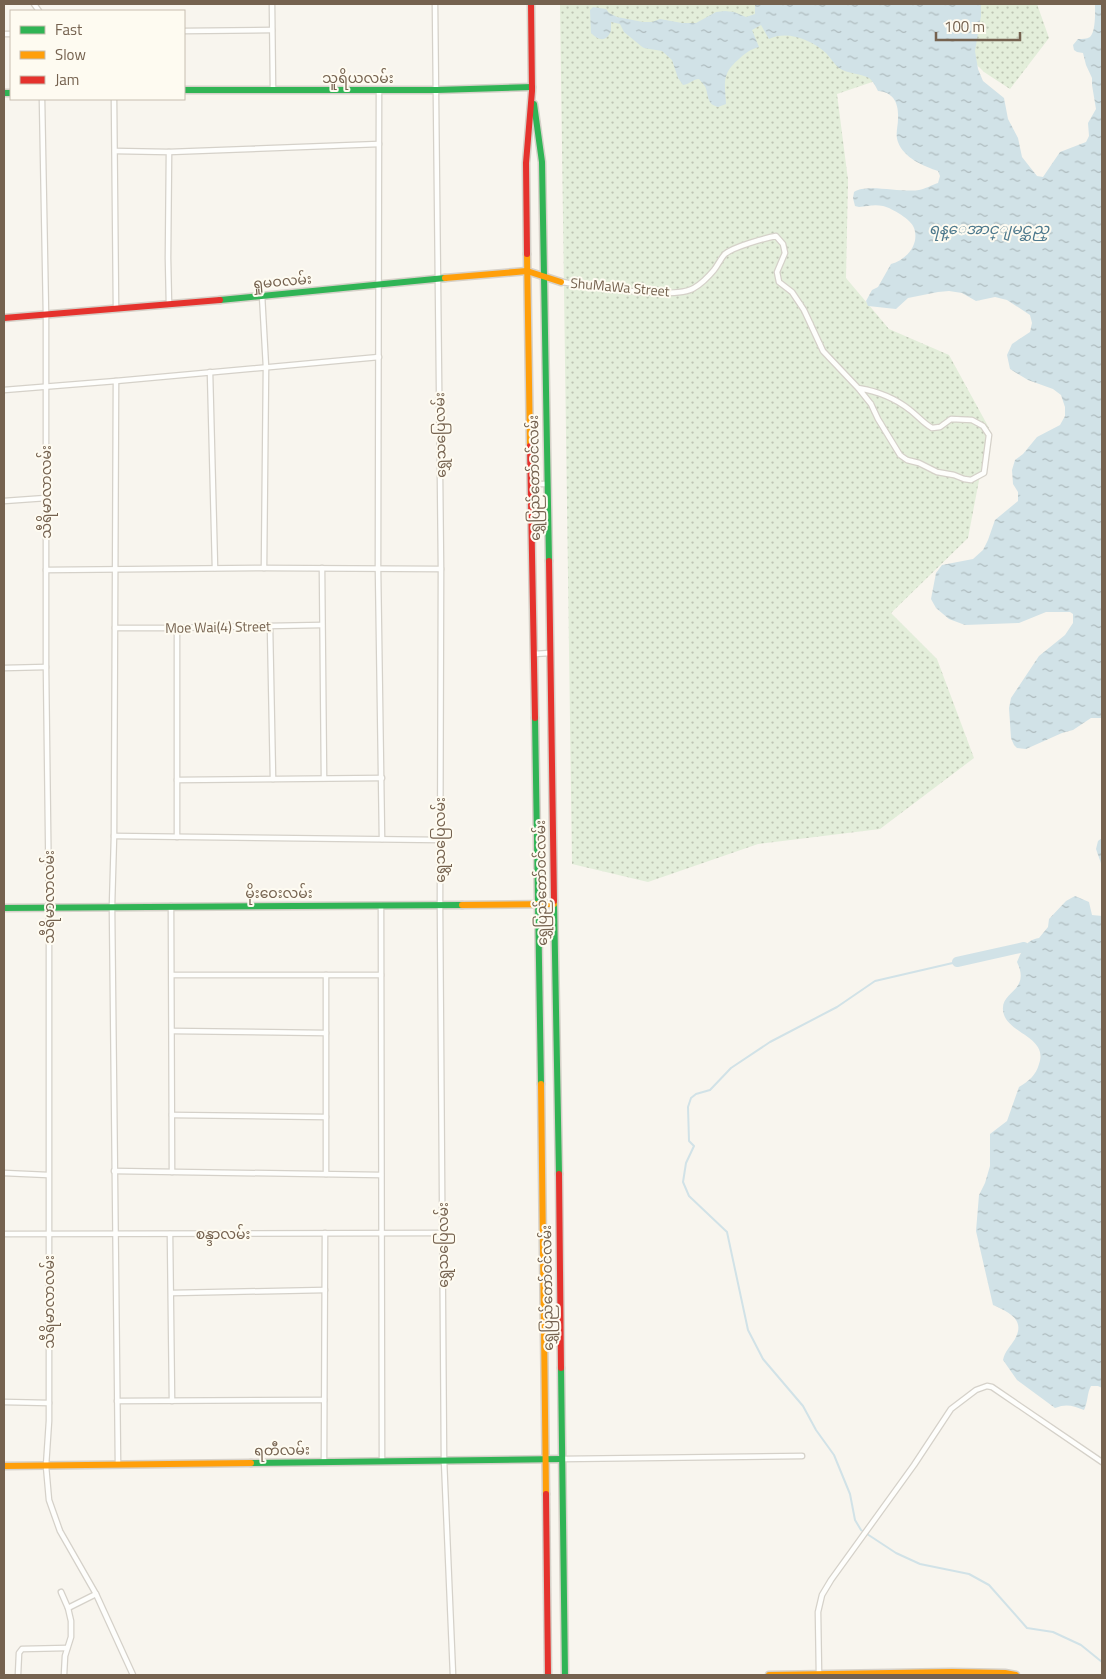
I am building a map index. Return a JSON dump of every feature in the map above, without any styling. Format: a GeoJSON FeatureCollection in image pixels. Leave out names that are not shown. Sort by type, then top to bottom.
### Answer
{"type":"FeatureCollection","features":[{"type":"Feature","properties":{"kind":"main road","name":"ရွှေပြည်တော်ဝင်လမ်း"},"geometry":{"type":"LineString","coordinates":[[531,4],[532,89],[526,164],[527,271],[538,905],[548,1675]]}},
{"type":"Feature","properties":{"kind":"main road","name":"သူရိယလမ်း"},"geometry":{"type":"LineString","coordinates":[[185,90],[532,89]]}},
{"type":"Feature","properties":{"kind":"main road","name":"ရွှေပြည်တော်ဝင်လမ်း"},"geometry":{"type":"LineString","coordinates":[[532,89],[542,162],[565,1675]]}},
{"type":"Feature","properties":{"kind":"main road","name":"ရှုမဝလမ်း"},"geometry":{"type":"LineString","coordinates":[[4,318],[169,305],[527,271],[560,282]]}},
{"type":"Feature","properties":{"kind":"main road","name":"မိုးဝေးလမ်း"},"geometry":{"type":"LineString","coordinates":[[4,908],[554,904]]}},
{"type":"Feature","properties":{"kind":"main road","name":"ရတီလမ်း"},"geometry":{"type":"LineString","coordinates":[[4,1466],[562,1459]]}},
{"type":"Feature","properties":{"kind":"main road"},"geometry":{"type":"LineString","coordinates":[[769,1675],[952,1672],[1016,1675]]}},
{"type":"Feature","properties":{"kind":"street"},"geometry":{"type":"LineString","coordinates":[[272,4],[272,90]]}},
{"type":"Feature","properties":{"kind":"street","name":"ရွှေသပြေလမ်း"},"geometry":{"type":"LineString","coordinates":[[435,4],[441,569],[440,905],[444,1460],[453,1675]]}},
{"type":"Feature","properties":{"kind":"street"},"geometry":{"type":"LineString","coordinates":[[185,31],[272,30]]}},
{"type":"Feature","properties":{"kind":"street"},"geometry":{"type":"LineString","coordinates":[[379,90],[378,568],[382,839]]}},
{"type":"Feature","properties":{"kind":"street","name":"သီရိမာလာလမ်း"},"geometry":{"type":"LineString","coordinates":[[42,100],[46,315],[46,667],[49,908],[49,1402],[48,1456],[46,1466],[49,1500],[60,1531],[96,1594],[134,1675]]}},
{"type":"Feature","properties":{"kind":"street"},"geometry":{"type":"LineString","coordinates":[[114,100],[116,308]]}},
{"type":"Feature","properties":{"kind":"street"},"geometry":{"type":"LineString","coordinates":[[115,150],[169,152],[379,144]]}},
{"type":"Feature","properties":{"kind":"street"},"geometry":{"type":"LineString","coordinates":[[169,152],[169,305]]}},
{"type":"Feature","properties":{"kind":"street","name":"ShuMaWa Street"},"geometry":{"type":"LineString","coordinates":[[560,282],[622,290],[670,293],[693,289],[713,271],[726,253],[764,238],[776,236],[783,244],[785,253],[776,272],[779,282],[792,292],[804,310],[823,351],[871,404],[900,455],[907,460],[919,463],[937,472],[971,480],[984,473],[989,435],[983,426],[972,420],[951,419],[940,426],[932,428],[923,423],[908,408],[877,392],[858,388]]}},
{"type":"Feature","properties":{"kind":"street"},"geometry":{"type":"LineString","coordinates":[[262,295],[266,367],[264,568]]}},
{"type":"Feature","properties":{"kind":"street"},"geometry":{"type":"LineString","coordinates":[[4,390],[379,357]]}},
{"type":"Feature","properties":{"kind":"street"},"geometry":{"type":"LineString","coordinates":[[210,372],[215,568]]}},
{"type":"Feature","properties":{"kind":"street"},"geometry":{"type":"LineString","coordinates":[[116,381],[112,906],[114,1234],[118,1464]]}},
{"type":"Feature","properties":{"kind":"street"},"geometry":{"type":"LineString","coordinates":[[531,484],[547,484]]}},
{"type":"Feature","properties":{"kind":"street"},"geometry":{"type":"LineString","coordinates":[[4,500],[46,498]]}},
{"type":"Feature","properties":{"kind":"street"},"geometry":{"type":"LineString","coordinates":[[46,570],[115,568],[441,569]]}},
{"type":"Feature","properties":{"kind":"street"},"geometry":{"type":"LineString","coordinates":[[322,568],[324,778]]}},
{"type":"Feature","properties":{"kind":"street"},"geometry":{"type":"LineString","coordinates":[[270,626],[273,779]]}},
{"type":"Feature","properties":{"kind":"street","name":"Moe Wai(4) Street"},"geometry":{"type":"LineString","coordinates":[[114,628],[322,626]]}},
{"type":"Feature","properties":{"kind":"street"},"geometry":{"type":"LineString","coordinates":[[177,628],[177,837]]}},
{"type":"Feature","properties":{"kind":"street"},"geometry":{"type":"LineString","coordinates":[[534,654],[550,653]]}},
{"type":"Feature","properties":{"kind":"street"},"geometry":{"type":"LineString","coordinates":[[4,668],[46,667]]}},
{"type":"Feature","properties":{"kind":"street"},"geometry":{"type":"LineString","coordinates":[[177,780],[382,778]]}},
{"type":"Feature","properties":{"kind":"street"},"geometry":{"type":"LineString","coordinates":[[114,836],[440,840]]}},
{"type":"Feature","properties":{"kind":"street"},"geometry":{"type":"LineString","coordinates":[[381,905],[382,1461]]}},
{"type":"Feature","properties":{"kind":"street"},"geometry":{"type":"LineString","coordinates":[[171,906],[172,1172]]}},
{"type":"Feature","properties":{"kind":"street"},"geometry":{"type":"LineString","coordinates":[[172,974],[381,975]]}},
{"type":"Feature","properties":{"kind":"street"},"geometry":{"type":"LineString","coordinates":[[326,975],[326,1174]]}},
{"type":"Feature","properties":{"kind":"street"},"geometry":{"type":"LineString","coordinates":[[172,1031],[326,1033]]}},
{"type":"Feature","properties":{"kind":"street"},"geometry":{"type":"LineString","coordinates":[[172,1115],[326,1117]]}},
{"type":"Feature","properties":{"kind":"street"},"geometry":{"type":"LineString","coordinates":[[114,1171],[381,1175]]}},
{"type":"Feature","properties":{"kind":"street"},"geometry":{"type":"LineString","coordinates":[[4,1173],[48,1175]]}},
{"type":"Feature","properties":{"kind":"street"},"geometry":{"type":"LineString","coordinates":[[324,1462],[325,1233]]}},
{"type":"Feature","properties":{"kind":"street","name":"စန္ဒာလမ်း"},"geometry":{"type":"LineString","coordinates":[[4,1234],[443,1233]]}},
{"type":"Feature","properties":{"kind":"street"},"geometry":{"type":"LineString","coordinates":[[170,1234],[172,1401]]}},
{"type":"Feature","properties":{"kind":"street"},"geometry":{"type":"LineString","coordinates":[[172,1293],[325,1290]]}},
{"type":"Feature","properties":{"kind":"street"},"geometry":{"type":"LineString","coordinates":[[818,1675],[818,1612],[822,1595],[914,1465],[951,1409],[982,1388],[992,1387],[1102,1462]]}},
{"type":"Feature","properties":{"kind":"street"},"geometry":{"type":"LineString","coordinates":[[117,1401],[324,1400]]}},
{"type":"Feature","properties":{"kind":"street"},"geometry":{"type":"LineString","coordinates":[[4,1402],[49,1402]]}},
{"type":"Feature","properties":{"kind":"street"},"geometry":{"type":"LineString","coordinates":[[562,1459],[802,1456]]}},
{"type":"Feature","properties":{"kind":"street"},"geometry":{"type":"LineString","coordinates":[[61,1592],[71,1621],[71,1636],[67,1648],[64,1675]]}},
{"type":"Feature","properties":{"kind":"street"},"geometry":{"type":"LineString","coordinates":[[68,1608],[96,1594]]}},
{"type":"Feature","properties":{"kind":"street"},"geometry":{"type":"LineString","coordinates":[[18,1675],[19,1652],[22,1649],[67,1648]]}},
{"type":"Feature","properties":{"kind":"green space"},"geometry":{"type":"Polygon","coordinates":[[[560,4],[1037,4],[1049,38],[1010,89],[984,72],[963,51],[837,94],[848,180],[846,278],[889,329],[949,355],[989,428],[968,538],[891,613],[937,659],[974,758],[880,829],[758,844],[648,882],[572,864],[560,4]]]}},
{"type":"Feature","properties":{"kind":"water","name":"ရန္ေအာင္ျမင္ဆည္"},"geometry":{"type":"Polygon","coordinates":[[[755,4],[981,4],[981,16],[975,51],[978,69],[983,81],[1004,98],[1008,119],[1018,138],[1022,157],[1037,176],[1043,177],[1060,152],[1086,142],[1089,136],[1088,123],[1096,109],[1092,78],[1083,53],[1074,50],[1073,45],[1078,39],[1090,37],[1094,26],[1095,4],[1102,4],[1102,718],[1091,718],[1073,730],[1026,749],[1017,748],[1011,738],[1009,708],[1011,698],[1039,656],[1065,635],[1073,623],[1073,614],[1070,612],[1046,612],[1019,623],[965,625],[949,619],[936,608],[931,599],[936,573],[942,565],[973,559],[983,550],[995,520],[1018,501],[1018,492],[1013,484],[1012,470],[1015,460],[1023,454],[1037,437],[1060,425],[1065,416],[1065,407],[1061,395],[1053,389],[1028,380],[1010,369],[1007,355],[1012,344],[1030,332],[1032,323],[1030,315],[1007,300],[995,297],[976,301],[962,293],[949,291],[908,298],[896,309],[868,306],[866,301],[872,290],[878,287],[891,264],[902,259],[910,251],[915,240],[915,234],[910,221],[887,207],[880,205],[855,206],[854,192],[867,188],[919,190],[938,183],[940,176],[938,171],[915,161],[901,148],[897,136],[898,108],[892,96],[878,91],[869,78],[839,68],[826,53],[807,40],[791,36],[776,36],[769,39],[761,25],[752,30],[759,47],[746,53],[729,69],[725,79],[726,104],[718,107],[711,104],[705,86],[699,79],[683,85],[678,78],[672,60],[662,51],[641,46],[624,32],[620,24],[611,22],[611,31],[604,39],[599,39],[591,33],[590,10],[593,7],[606,9],[617,17],[643,22],[652,22],[660,19],[682,23],[696,23],[716,12],[734,12],[746,17],[755,14],[755,4]]]}},
{"type":"Feature","properties":{"kind":"water"},"geometry":{"type":"Polygon","coordinates":[[[1102,838],[1102,866],[1096,849],[1098,841],[1102,838]]]}},
{"type":"Feature","properties":{"kind":"water"},"geometry":{"type":"Polygon","coordinates":[[[1075,896],[1089,902],[1092,915],[1102,916],[1102,1388],[1091,1386],[1084,1410],[1067,1405],[1055,1408],[1017,1380],[1003,1360],[1018,1332],[1017,1321],[1004,1310],[993,1305],[976,1231],[979,1195],[990,1166],[990,1134],[1007,1121],[1019,1087],[1034,1075],[1039,1064],[1040,1055],[1038,1047],[1011,1025],[1003,1010],[1004,1004],[1018,985],[1020,972],[1017,962],[1025,947],[1030,941],[1039,938],[1048,927],[1049,919],[1066,901],[1075,896]]]}},
{"type":"Feature","properties":{"kind":"waterway"},"geometry":{"type":"LineString","coordinates":[[957,962],[1024,947]]}},
{"type":"Feature","properties":{"kind":"waterway"},"geometry":{"type":"LineString","coordinates":[[957,962],[875,981],[837,1007],[770,1042],[731,1068],[710,1090],[696,1094],[691,1098],[688,1107],[689,1141],[694,1146],[686,1163],[683,1182],[689,1196],[727,1232],[748,1330],[763,1359],[803,1406],[816,1430],[834,1455],[850,1494],[855,1520],[861,1530],[896,1553],[920,1564],[969,1574],[989,1585],[1027,1628],[1053,1632],[1081,1645],[1102,1662]]}},
{"type":"Feature","properties":{"kind":"traffic: fast"},"geometry":{"type":"LineString","coordinates":[[185,90],[437,90],[532,87]]}},
{"type":"Feature","properties":{"kind":"traffic: fast"},"geometry":{"type":"LineString","coordinates":[[4,93],[10,93]]}},
{"type":"Feature","properties":{"kind":"traffic: fast"},"geometry":{"type":"LineString","coordinates":[[534,104],[542,162],[549,561]]}},
{"type":"Feature","properties":{"kind":"traffic: fast"},"geometry":{"type":"LineString","coordinates":[[220,300],[445,278]]}},
{"type":"Feature","properties":{"kind":"traffic: fast"},"geometry":{"type":"LineString","coordinates":[[535,718],[541,1084]]}},
{"type":"Feature","properties":{"kind":"traffic: fast"},"geometry":{"type":"LineString","coordinates":[[554,901],[559,1174]]}},
{"type":"Feature","properties":{"kind":"traffic: fast"},"geometry":{"type":"LineString","coordinates":[[4,908],[462,905]]}},
{"type":"Feature","properties":{"kind":"traffic: fast"},"geometry":{"type":"LineString","coordinates":[[561,1368],[565,1675]]}},
{"type":"Feature","properties":{"kind":"traffic: fast"},"geometry":{"type":"LineString","coordinates":[[251,1463],[562,1459]]}},
{"type":"Feature","properties":{"kind":"traffic: slow"},"geometry":{"type":"LineString","coordinates":[[527,254],[530,446]]}},
{"type":"Feature","properties":{"kind":"traffic: slow"},"geometry":{"type":"LineString","coordinates":[[445,278],[527,271],[561,282]]}},
{"type":"Feature","properties":{"kind":"traffic: slow"},"geometry":{"type":"LineString","coordinates":[[462,905],[554,904]]}},
{"type":"Feature","properties":{"kind":"traffic: slow"},"geometry":{"type":"LineString","coordinates":[[541,1084],[546,1494]]}},
{"type":"Feature","properties":{"kind":"traffic: slow"},"geometry":{"type":"LineString","coordinates":[[4,1466],[251,1463]]}},
{"type":"Feature","properties":{"kind":"traffic: slow"},"geometry":{"type":"LineString","coordinates":[[769,1675],[952,1672],[1016,1675]]}},
{"type":"Feature","properties":{"kind":"traffic: jam"},"geometry":{"type":"LineString","coordinates":[[527,254],[526,163],[532,91],[531,4]]}},
{"type":"Feature","properties":{"kind":"traffic: jam"},"geometry":{"type":"LineString","coordinates":[[4,318],[220,300]]}},
{"type":"Feature","properties":{"kind":"traffic: jam"},"geometry":{"type":"LineString","coordinates":[[530,446],[535,718]]}},
{"type":"Feature","properties":{"kind":"traffic: jam"},"geometry":{"type":"LineString","coordinates":[[549,561],[554,901]]}},
{"type":"Feature","properties":{"kind":"traffic: jam"},"geometry":{"type":"LineString","coordinates":[[559,1174],[561,1368]]}},
{"type":"Feature","properties":{"kind":"traffic: jam"},"geometry":{"type":"LineString","coordinates":[[546,1494],[548,1675]]}}]}
